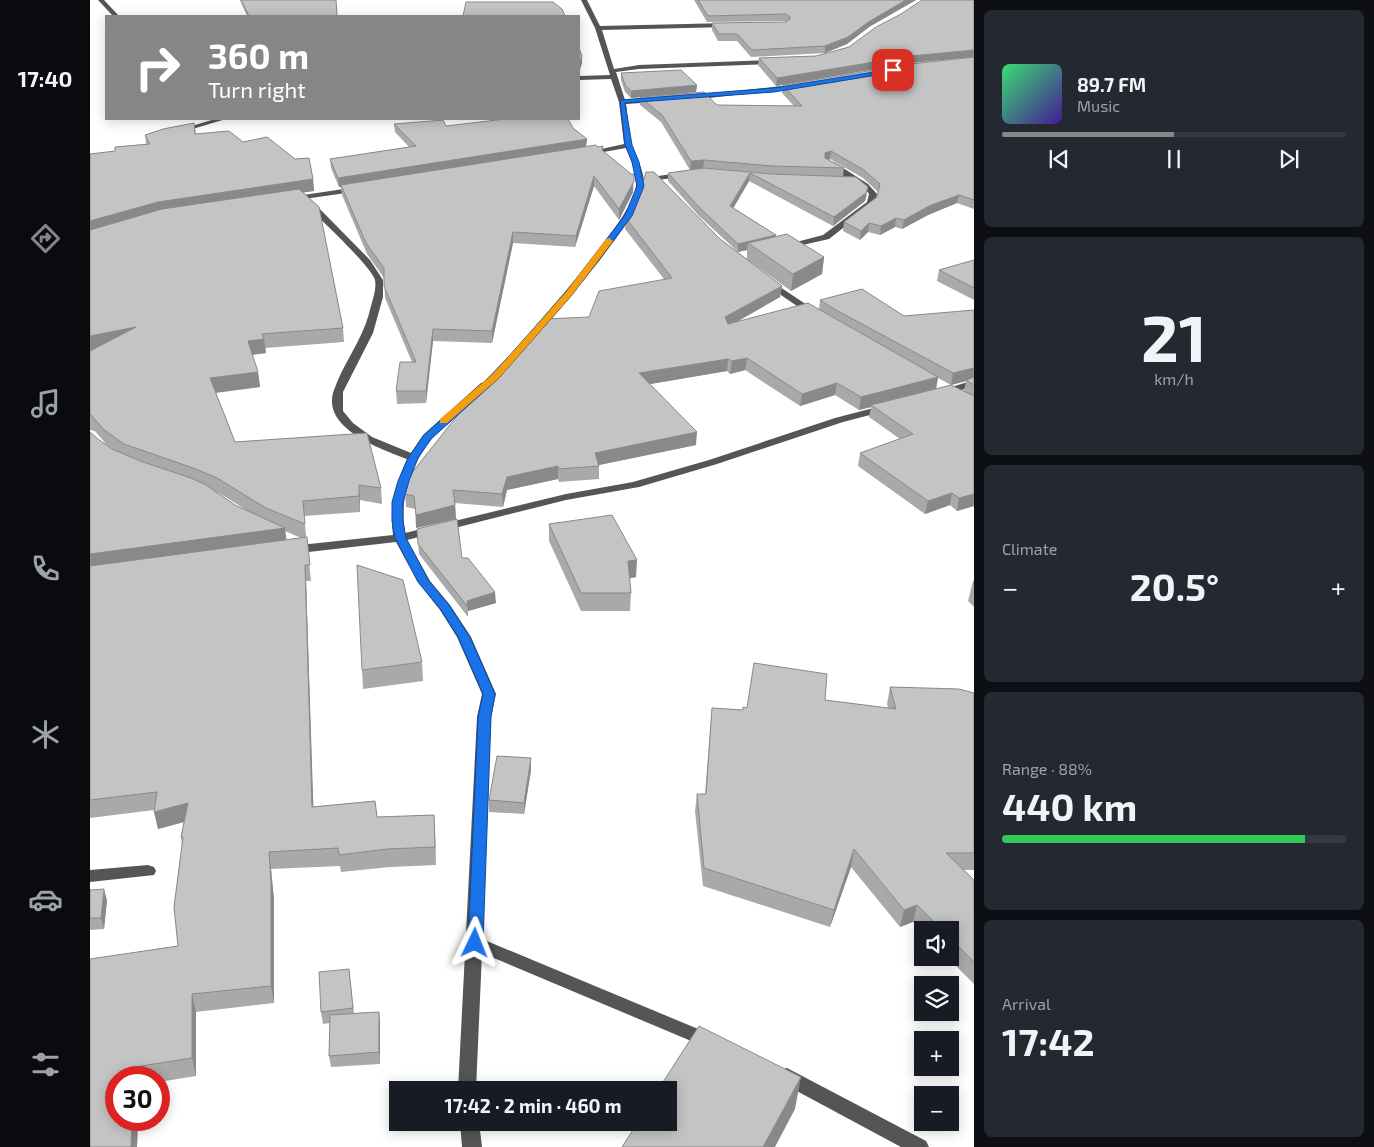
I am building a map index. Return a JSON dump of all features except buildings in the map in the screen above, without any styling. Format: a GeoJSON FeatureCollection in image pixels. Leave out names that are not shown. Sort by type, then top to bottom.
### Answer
{"type":"FeatureCollection","features":[{"type":"Feature","properties":{"kind":"street"},"geometry":{"type":"LineString","coordinates":[[101,0],[115,15]]}},
{"type":"Feature","properties":{"kind":"street"},"geometry":{"type":"LineString","coordinates":[[527,341],[569,293],[628,216],[640,186],[636,162],[628,145],[622,102],[614,74],[598,28],[584,0]]}},
{"type":"Feature","properties":{"kind":"street"},"geometry":{"type":"LineString","coordinates":[[598,28],[737,25]]}},
{"type":"Feature","properties":{"kind":"street"},"geometry":{"type":"LineString","coordinates":[[580,78],[614,74],[639,67],[785,61]]}},
{"type":"Feature","properties":{"kind":"street"},"geometry":{"type":"LineString","coordinates":[[683,98],[803,86]]}},
{"type":"Feature","properties":{"kind":"street"},"geometry":{"type":"LineString","coordinates":[[622,102],[664,100]]}},
{"type":"Feature","properties":{"kind":"street"},"geometry":{"type":"LineString","coordinates":[[168,134],[218,120]]}},
{"type":"Feature","properties":{"kind":"street"},"geometry":{"type":"LineString","coordinates":[[576,154],[628,145]]}},
{"type":"Feature","properties":{"kind":"street"},"geometry":{"type":"LineString","coordinates":[[636,162],[661,182],[696,173]]}},
{"type":"Feature","properties":{"kind":"street"},"geometry":{"type":"LineString","coordinates":[[779,249],[826,237],[871,204],[873,194],[869,188],[829,163]]}},
{"type":"Feature","properties":{"kind":"street"},"geometry":{"type":"LineString","coordinates":[[837,180],[857,181]]}},
{"type":"Feature","properties":{"kind":"street"},"geometry":{"type":"LineString","coordinates":[[285,199],[368,187]]}},
{"type":"Feature","properties":{"kind":"street"},"geometry":{"type":"LineString","coordinates":[[303,197],[367,262],[379,280],[378,297],[368,333],[338,392],[338,411],[349,425],[368,439],[413,458]]}},
{"type":"Feature","properties":{"kind":"street"},"geometry":{"type":"LineString","coordinates":[[762,277],[823,320]]}},
{"type":"Feature","properties":{"kind":"street"},"geometry":{"type":"LineString","coordinates":[[467,1081],[484,717],[489,694],[464,637],[445,608],[424,582],[400,538],[397,521],[398,502],[403,481],[413,458],[441,423],[496,376]]}},
{"type":"Feature","properties":{"kind":"street"},"geometry":{"type":"LineString","coordinates":[[935,382],[966,399]]}},
{"type":"Feature","properties":{"kind":"street"},"geometry":{"type":"LineString","coordinates":[[933,396],[974,383]]}},
{"type":"Feature","properties":{"kind":"street"},"geometry":{"type":"LineString","coordinates":[[280,551],[400,538],[566,497],[635,485],[713,462],[839,420],[895,405]]}},
{"type":"Feature","properties":{"kind":"street"},"geometry":{"type":"LineString","coordinates":[[290,539],[308,547]]}},
{"type":"Feature","properties":{"kind":"street"},"geometry":{"type":"LineString","coordinates":[[90,876],[148,871]]}},
{"type":"Feature","properties":{"kind":"street"},"geometry":{"type":"LineString","coordinates":[[475,943],[727,1048]]}},
{"type":"Feature","properties":{"kind":"street"},"geometry":{"type":"LineString","coordinates":[[770,1068],[919,1147]]}},
{"type":"Feature","properties":{"kind":"street"},"geometry":{"type":"LineString","coordinates":[[470,1131],[472,1147]]}},
{"type":"Feature","properties":{"kind":"slow traffic"},"geometry":{"type":"LineString","coordinates":[[443,421],[496,376],[522,348],[569,293],[609,241]]}},
{"type":"Feature","properties":{"kind":"route"},"geometry":{"type":"LineString","coordinates":[[475,943],[484,717],[489,694],[464,637],[445,608],[424,582],[400,538],[397,521],[398,502],[403,481],[413,458],[441,423],[496,376],[522,348],[569,293],[628,216],[639,192],[640,177],[636,162],[628,145],[622,102],[774,90],[893,70]]}}]}
